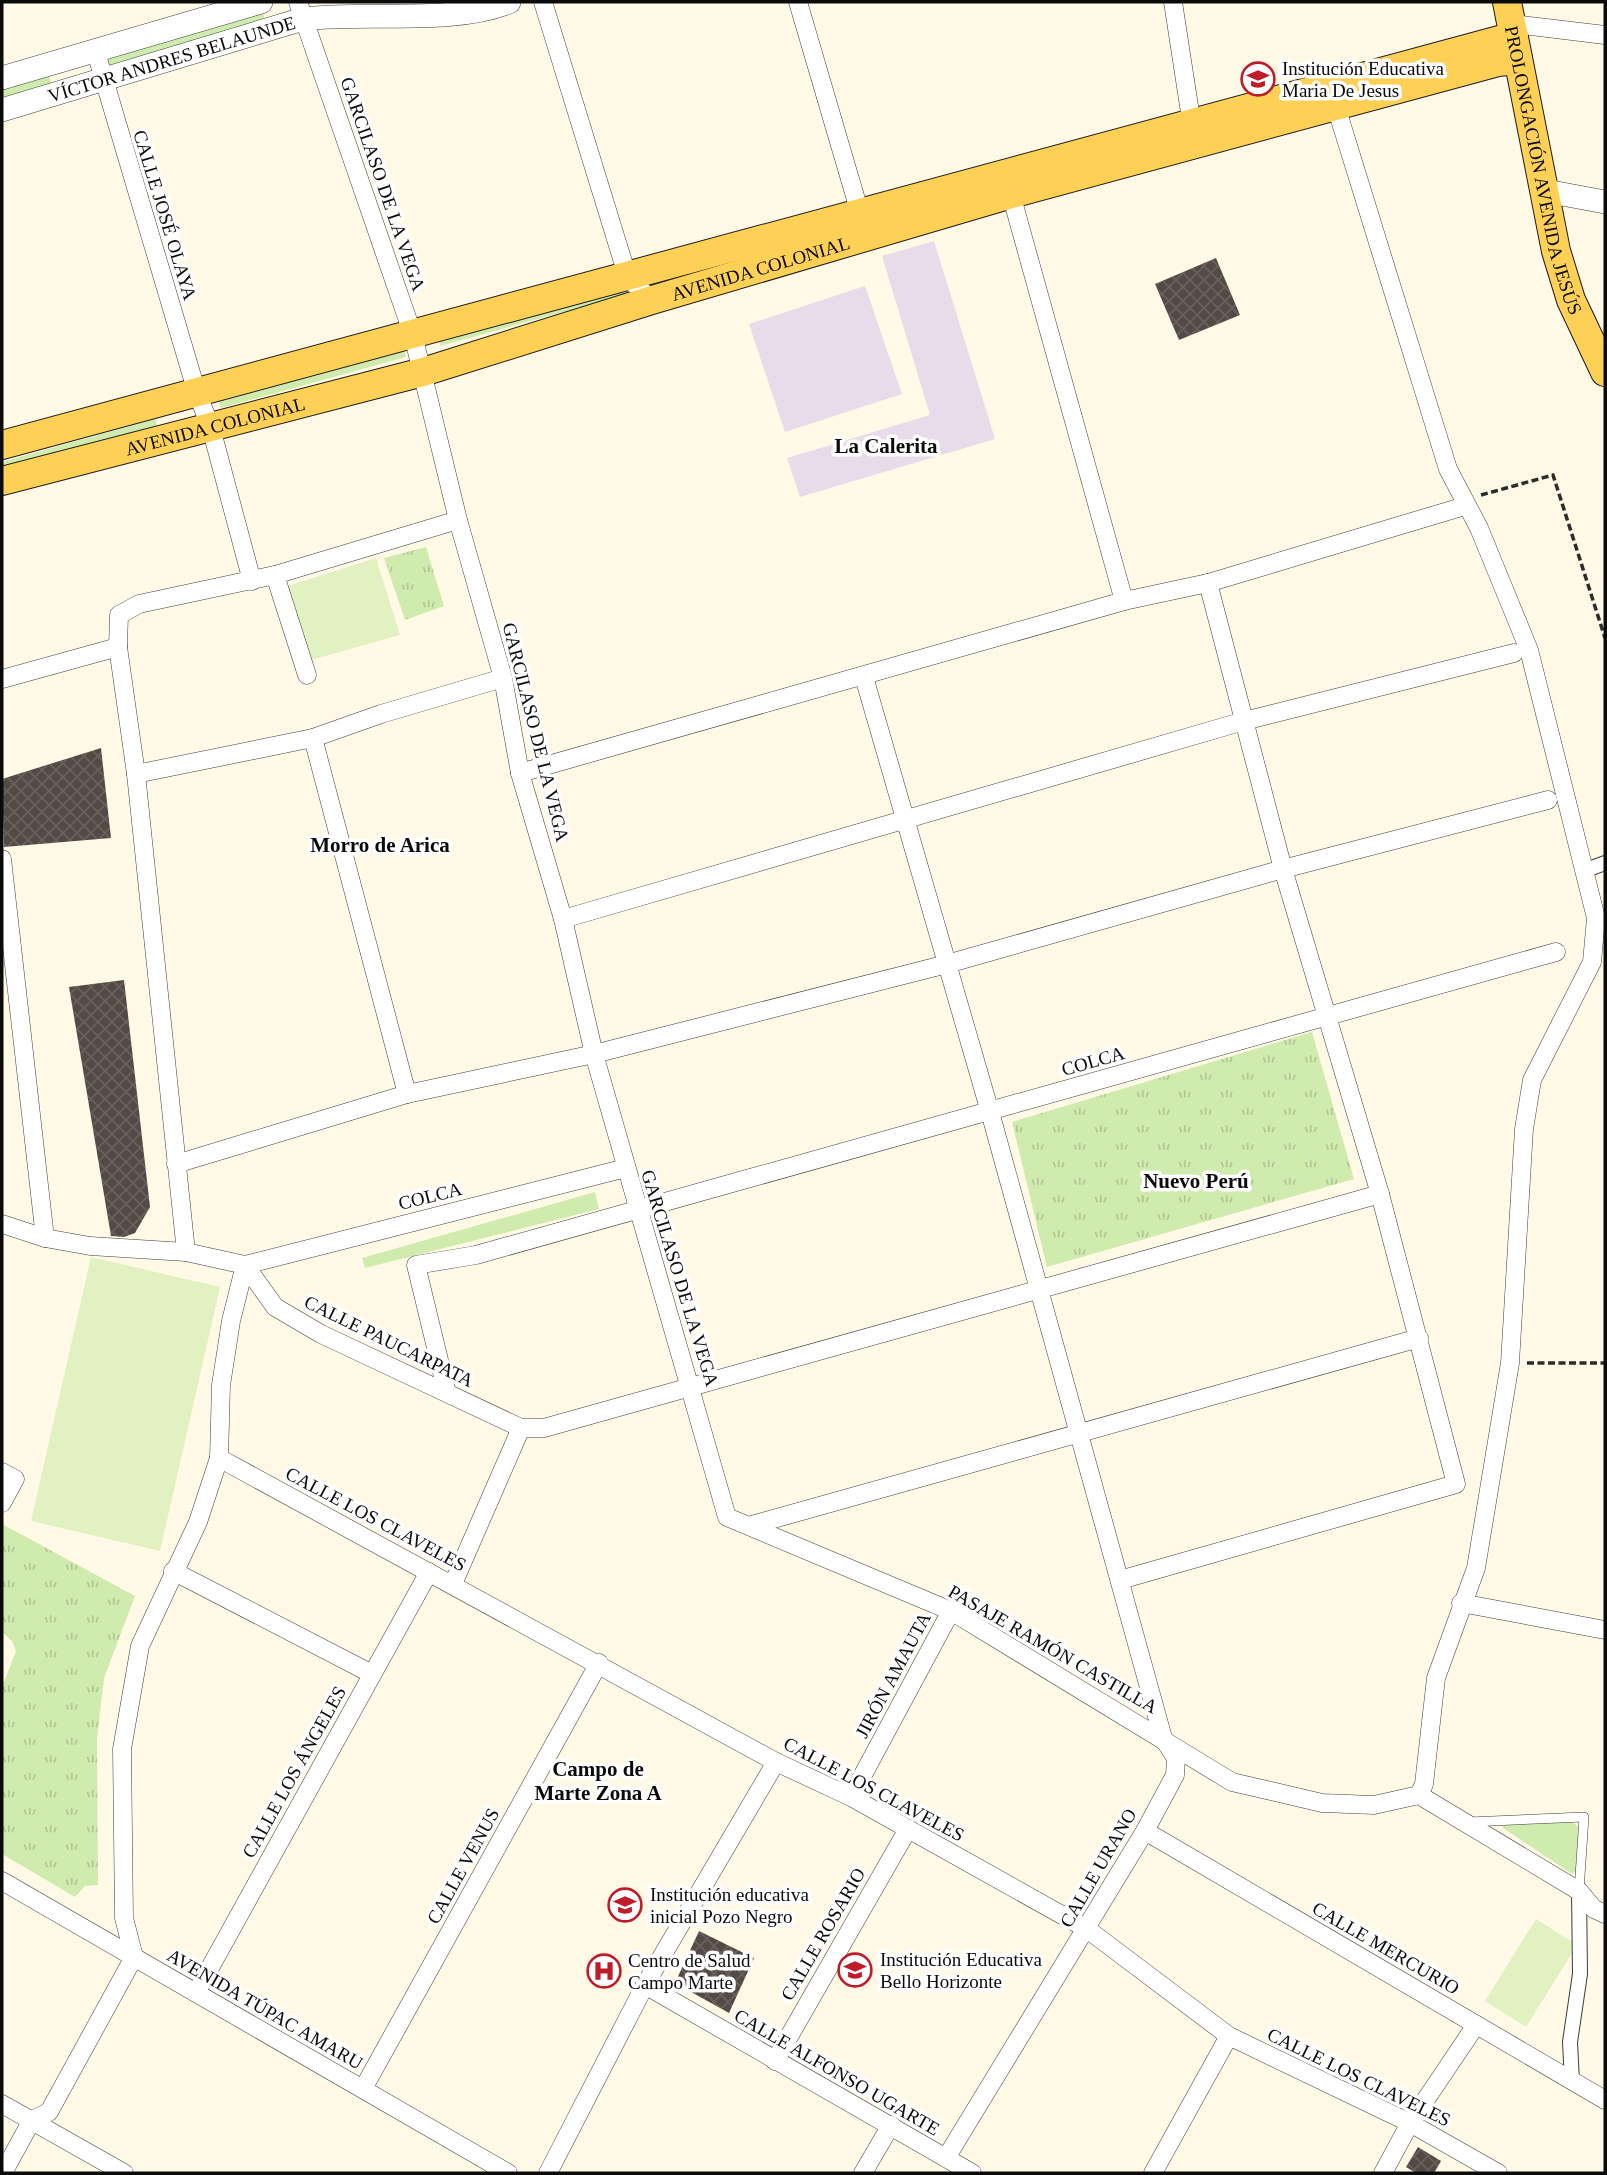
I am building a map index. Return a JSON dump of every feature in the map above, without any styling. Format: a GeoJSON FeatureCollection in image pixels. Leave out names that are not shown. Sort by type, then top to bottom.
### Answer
{"type":"FeatureCollection","features":[{"type":"Feature","properties":{"kind":"main road","name":"AVENIDA COLONIAL"},"geometry":{"type":"LineString","coordinates":[[2,481],[423,372],[652,300],[863,225],[1332,96],[1513,31]]}},
{"type":"Feature","properties":{"kind":"main road","name":"PROLONGACIÓN AVENIDA JESÚS"},"geometry":{"type":"LineString","coordinates":[[1513,31],[1556,251],[1571,300],[1605,372]]}},
{"type":"Feature","properties":{"kind":"main road","name":"AVENIDA COLONIAL"},"geometry":{"type":"LineString","coordinates":[[2,445],[628,278],[863,225]]}},
{"type":"Feature","properties":{"kind":"street","name":"VÍCTOR ANDRES BELAUNDE"},"geometry":{"type":"LineString","coordinates":[[2,78],[261,2]]}},
{"type":"Feature","properties":{"kind":"street","name":"VÍCTOR ANDRES BELAUNDE"},"geometry":{"type":"LineString","coordinates":[[2,110],[103,80],[301,10],[334,15],[443,13],[491,9],[509,2]]}},
{"type":"Feature","properties":{"kind":"street"},"geometry":{"type":"LineString","coordinates":[[543,2],[628,278],[652,300]]}},
{"type":"Feature","properties":{"kind":"street"},"geometry":{"type":"LineString","coordinates":[[798,2],[863,225]]}},
{"type":"Feature","properties":{"kind":"street"},"geometry":{"type":"LineString","coordinates":[[1173,2],[1194,134]]}},
{"type":"Feature","properties":{"kind":"street","name":"GARCILASO DE LA VEGA"},"geometry":{"type":"LineString","coordinates":[[301,10],[413,335],[458,520],[503,678],[520,773],[563,919],[594,1054],[727,1517]]}},
{"type":"Feature","properties":{"kind":"street"},"geometry":{"type":"LineString","coordinates":[[1513,31],[1605,35]]}},
{"type":"Feature","properties":{"kind":"street","name":"CALLE JOSÉ OLAYA"},"geometry":{"type":"LineString","coordinates":[[94,49],[197,393],[211,428],[252,581]]}},
{"type":"Feature","properties":{"kind":"street"},"geometry":{"type":"LineString","coordinates":[[1332,96],[1448,469],[1465,506],[1479,528],[1529,650],[1596,918],[1592,962],[1532,1080],[1526,1118],[1510,1363],[1476,1568],[1461,1603],[1436,1678],[1432,1732],[1419,1795],[1579,1891],[1594,1909],[1605,1914]]}},
{"type":"Feature","properties":{"kind":"street"},"geometry":{"type":"LineString","coordinates":[[1008,183],[1124,601]]}},
{"type":"Feature","properties":{"kind":"street"},"geometry":{"type":"LineString","coordinates":[[1546,191],[1605,202]]}},
{"type":"Feature","properties":{"kind":"street"},"geometry":{"type":"LineString","coordinates":[[520,773],[1124,601],[1208,583],[1465,506]]}},
{"type":"Feature","properties":{"kind":"street"},"geometry":{"type":"LineString","coordinates":[[186,1252],[136,774],[118,648],[119,615],[139,604],[275,575],[458,520]]}},
{"type":"Feature","properties":{"kind":"street"},"geometry":{"type":"LineString","coordinates":[[275,575],[307,674]]}},
{"type":"Feature","properties":{"kind":"street"},"geometry":{"type":"LineString","coordinates":[[1120,1580],[1456,1484],[1380,1194],[1283,869],[1208,583]]}},
{"type":"Feature","properties":{"kind":"street"},"geometry":{"type":"LineString","coordinates":[[2,679],[118,648]]}},
{"type":"Feature","properties":{"kind":"street"},"geometry":{"type":"LineString","coordinates":[[563,919],[1244,721],[1514,653]]}},
{"type":"Feature","properties":{"kind":"street","name":"CALLE URANO"},"geometry":{"type":"LineString","coordinates":[[864,677],[1040,1288],[1163,1738],[1176,1758],[1175,1775],[1145,1831],[946,2158]]}},
{"type":"Feature","properties":{"kind":"street"},"geometry":{"type":"LineString","coordinates":[[136,774],[313,738],[381,714],[503,678]]}},
{"type":"Feature","properties":{"kind":"street"},"geometry":{"type":"LineString","coordinates":[[313,738],[407,1094]]}},
{"type":"Feature","properties":{"kind":"street"},"geometry":{"type":"LineString","coordinates":[[176,1164],[407,1094],[594,1054],[947,964],[1283,869],[1548,800]]}},
{"type":"Feature","properties":{"kind":"street"},"geometry":{"type":"LineString","coordinates":[[2,859],[45,1238]]}},
{"type":"Feature","properties":{"kind":"street"},"geometry":{"type":"LineString","coordinates":[[1586,870],[1605,863]]}},
{"type":"Feature","properties":{"kind":"street","name":"COLCA"},"geometry":{"type":"LineString","coordinates":[[447,1393],[416,1265],[476,1255],[1556,952]]}},
{"type":"Feature","properties":{"kind":"street","name":"COLCA"},"geometry":{"type":"LineString","coordinates":[[245,1265],[626,1168]]}},
{"type":"Feature","properties":{"kind":"street"},"geometry":{"type":"LineString","coordinates":[[453,1584],[522,1428],[544,1428],[1380,1194]]}},
{"type":"Feature","properties":{"kind":"street"},"geometry":{"type":"LineString","coordinates":[[2,1224],[45,1238],[90,1246],[186,1252],[245,1265],[231,1321],[221,1385],[219,1458],[198,1522],[140,1646],[122,1749],[124,1918],[134,1957],[48,2112],[32,2120],[3,2173]]}},
{"type":"Feature","properties":{"kind":"street","name":"CALLE PAUCARPATA"},"geometry":{"type":"LineString","coordinates":[[245,1265],[275,1307],[321,1334],[522,1428]]}},
{"type":"Feature","properties":{"kind":"street"},"geometry":{"type":"LineString","coordinates":[[752,1525],[1419,1338]]}},
{"type":"Feature","properties":{"kind":"street","name":"CALLE LOS CLAVELES"},"geometry":{"type":"LineString","coordinates":[[219,1458],[599,1663],[776,1762],[851,1797],[1087,1929],[1229,2036],[1410,2123],[1498,2173]]}},
{"type":"Feature","properties":{"kind":"street"},"geometry":{"type":"LineString","coordinates":[[2,1503],[9,1476]]}},
{"type":"Feature","properties":{"kind":"street","name":"PASAJE RAMÓN CASTILLA"},"geometry":{"type":"LineString","coordinates":[[727,1517],[752,1525],[951,1611],[1232,1782],[1287,1797],[1374,1805],[1419,1795]]}},
{"type":"Feature","properties":{"kind":"street"},"geometry":{"type":"LineString","coordinates":[[173,1571],[372,1674]]}},
{"type":"Feature","properties":{"kind":"street","name":"CALLE LOS ÁNGELES"},"geometry":{"type":"LineString","coordinates":[[195,1993],[429,1572]]}},
{"type":"Feature","properties":{"kind":"street"},"geometry":{"type":"LineString","coordinates":[[1461,1603],[1605,1630]]}},
{"type":"Feature","properties":{"kind":"street","name":"JIRÓN AMAUTA"},"geometry":{"type":"LineString","coordinates":[[851,1797],[951,1611]]}},
{"type":"Feature","properties":{"kind":"street","name":"CALLE VENUS"},"geometry":{"type":"LineString","coordinates":[[363,2089],[599,1663]]}},
{"type":"Feature","properties":{"kind":"street"},"geometry":{"type":"LineString","coordinates":[[548,2173],[645,1985],[776,1762]]}},
{"type":"Feature","properties":{"kind":"street","name":"CALLE ROSARIO"},"geometry":{"type":"LineString","coordinates":[[775,2061],[908,1829]]}},
{"type":"Feature","properties":{"kind":"street","name":"CALLE MERCURIO"},"geometry":{"type":"LineString","coordinates":[[1145,1831],[1605,2100]]}},
{"type":"Feature","properties":{"kind":"street","name":"AVENIDA TÚPAC AMARU"},"geometry":{"type":"LineString","coordinates":[[2,1881],[508,2173]]}},
{"type":"Feature","properties":{"kind":"street"},"geometry":{"type":"LineString","coordinates":[[1572,2082],[1570,2042],[1580,1974],[1579,1891]]}},
{"type":"Feature","properties":{"kind":"street","name":"CALLE ALFONSO UGARTE"},"geometry":{"type":"LineString","coordinates":[[645,1985],[972,2173]]}},
{"type":"Feature","properties":{"kind":"street"},"geometry":{"type":"LineString","coordinates":[[1383,2173],[1410,2123],[1476,2025]]}},
{"type":"Feature","properties":{"kind":"street"},"geometry":{"type":"LineString","coordinates":[[1153,2173],[1229,2036]]}},
{"type":"Feature","properties":{"kind":"street"},"geometry":{"type":"LineString","coordinates":[[2,2104],[124,2173]]}},
{"type":"Feature","properties":{"kind":"street"},"geometry":{"type":"LineString","coordinates":[[863,2173],[891,2125]]}},
{"type":"Feature","properties":{"kind":"lane"},"geometry":{"type":"LineString","coordinates":[[1467,1822],[1584,1817],[1579,1891]]}},
{"type":"Feature","properties":{"kind":"path"},"geometry":{"type":"LineString","coordinates":[[1465,506],[1478,496],[1553,475],[1605,639]]}},
{"type":"Feature","properties":{"kind":"path"},"geometry":{"type":"LineString","coordinates":[[1510,1363],[1605,1363]]}},
{"type":"Feature","properties":{"kind":"shaded area"},"geometry":{"type":"Polygon","coordinates":[[[934,241],[995,439],[800,497],[787,458],[930,415],[882,256],[934,241]]]}},
{"type":"Feature","properties":{"kind":"shaded area"},"geometry":{"type":"Polygon","coordinates":[[[865,286],[902,394],[785,432],[749,324],[865,286]]]}},
{"type":"Feature","properties":{"kind":"green space"},"geometry":{"type":"Polygon","coordinates":[[[263,13],[265,20],[99,69],[97,61],[263,13]]]}},
{"type":"Feature","properties":{"kind":"green space"},"geometry":{"type":"Polygon","coordinates":[[[49,75],[52,85],[2,99],[2,88],[49,75]]]}},
{"type":"Feature","properties":{"kind":"green space"},"geometry":{"type":"Polygon","coordinates":[[[627,289],[628,294],[440,346],[439,341],[627,289]]]}},
{"type":"Feature","properties":{"kind":"green space"},"geometry":{"type":"Polygon","coordinates":[[[404,350],[406,357],[221,408],[219,401],[404,350]]]}},
{"type":"Feature","properties":{"kind":"green space"},"geometry":{"type":"Polygon","coordinates":[[[155,419],[158,428],[2,472],[2,462],[155,419]]]}},
{"type":"Feature","properties":{"kind":"green space"},"geometry":{"type":"Polygon","coordinates":[[[426,547],[444,606],[405,620],[384,558],[426,547]]]}},
{"type":"Feature","properties":{"kind":"green space"},"geometry":{"type":"Polygon","coordinates":[[[376,558],[400,635],[297,664],[272,591],[376,558]]]}},
{"type":"Feature","properties":{"kind":"green space"},"geometry":{"type":"Polygon","coordinates":[[[1312,1032],[1354,1179],[1047,1267],[1012,1122],[1312,1032]]]}},
{"type":"Feature","properties":{"kind":"green space"},"geometry":{"type":"Polygon","coordinates":[[[595,1192],[599,1209],[365,1268],[362,1258],[595,1192]]]}},
{"type":"Feature","properties":{"kind":"green space"},"geometry":{"type":"Polygon","coordinates":[[[91,1257],[220,1287],[160,1551],[31,1521],[91,1257]]]}},
{"type":"Feature","properties":{"kind":"green space"},"geometry":{"type":"Polygon","coordinates":[[[2,1524],[135,1596],[104,1678],[97,1739],[98,1885],[85,1886],[75,1897],[2,1854],[2,1687],[16,1651],[12,1641],[2,1632],[2,1524]]]}},
{"type":"Feature","properties":{"kind":"green space"},"geometry":{"type":"Polygon","coordinates":[[[1573,1822],[1578,1827],[1577,1870],[1572,1874],[1503,1828],[1503,1824],[1573,1822]]]}},
{"type":"Feature","properties":{"kind":"green space"},"geometry":{"type":"Polygon","coordinates":[[[1536,1919],[1577,1945],[1526,2027],[1485,2001],[1536,1919]]]}},
{"type":"Feature","properties":{"kind":"building"},"geometry":{"type":"Polygon","coordinates":[[[1216,258],[1240,315],[1179,340],[1155,284],[1216,258]]]}},
{"type":"Feature","properties":{"kind":"building"},"geometry":{"type":"Polygon","coordinates":[[[101,748],[111,838],[4,847],[2,779],[101,748]]]}},
{"type":"Feature","properties":{"kind":"building"},"geometry":{"type":"Polygon","coordinates":[[[124,980],[150,1207],[135,1233],[124,1237],[111,1236],[69,987],[124,980]]]}},
{"type":"Feature","properties":{"kind":"building"},"geometry":{"type":"Polygon","coordinates":[[[699,1931],[754,1958],[729,2013],[675,1983],[699,1931]]]}},
{"type":"Feature","properties":{"kind":"building"},"geometry":{"type":"Polygon","coordinates":[[[1418,2147],[1441,2161],[1434,2173],[1416,2173],[1406,2167],[1418,2147]]]}},
{"type":"Feature","properties":{"kind":"place","name":"Institución Educativa Maria De Jesus"},"geometry":{"type":"Point","coordinates":[1258,79]}},
{"type":"Feature","properties":{"kind":"place","name":"Institución educativa inicial Pozo Negro"},"geometry":{"type":"Point","coordinates":[625,1905]}},
{"type":"Feature","properties":{"kind":"place","name":"Institución Educativa Bello Horizonte"},"geometry":{"type":"Point","coordinates":[855,1970]}},
{"type":"Feature","properties":{"kind":"place","name":"Centro de Salud Campo Marte"},"geometry":{"type":"Point","coordinates":[604,1971]}},
{"type":"Feature","properties":{"kind":"district","name":"La Calerita"},"geometry":{"type":"Point","coordinates":[886,446]}},
{"type":"Feature","properties":{"kind":"district","name":"Morro de Arica"},"geometry":{"type":"Point","coordinates":[380,845]}},
{"type":"Feature","properties":{"kind":"district","name":"Nuevo Perú"},"geometry":{"type":"Point","coordinates":[1196,1181]}},
{"type":"Feature","properties":{"kind":"district","name":"Campo de Marte Zona A"},"geometry":{"type":"Point","coordinates":[598,1781]}}]}
